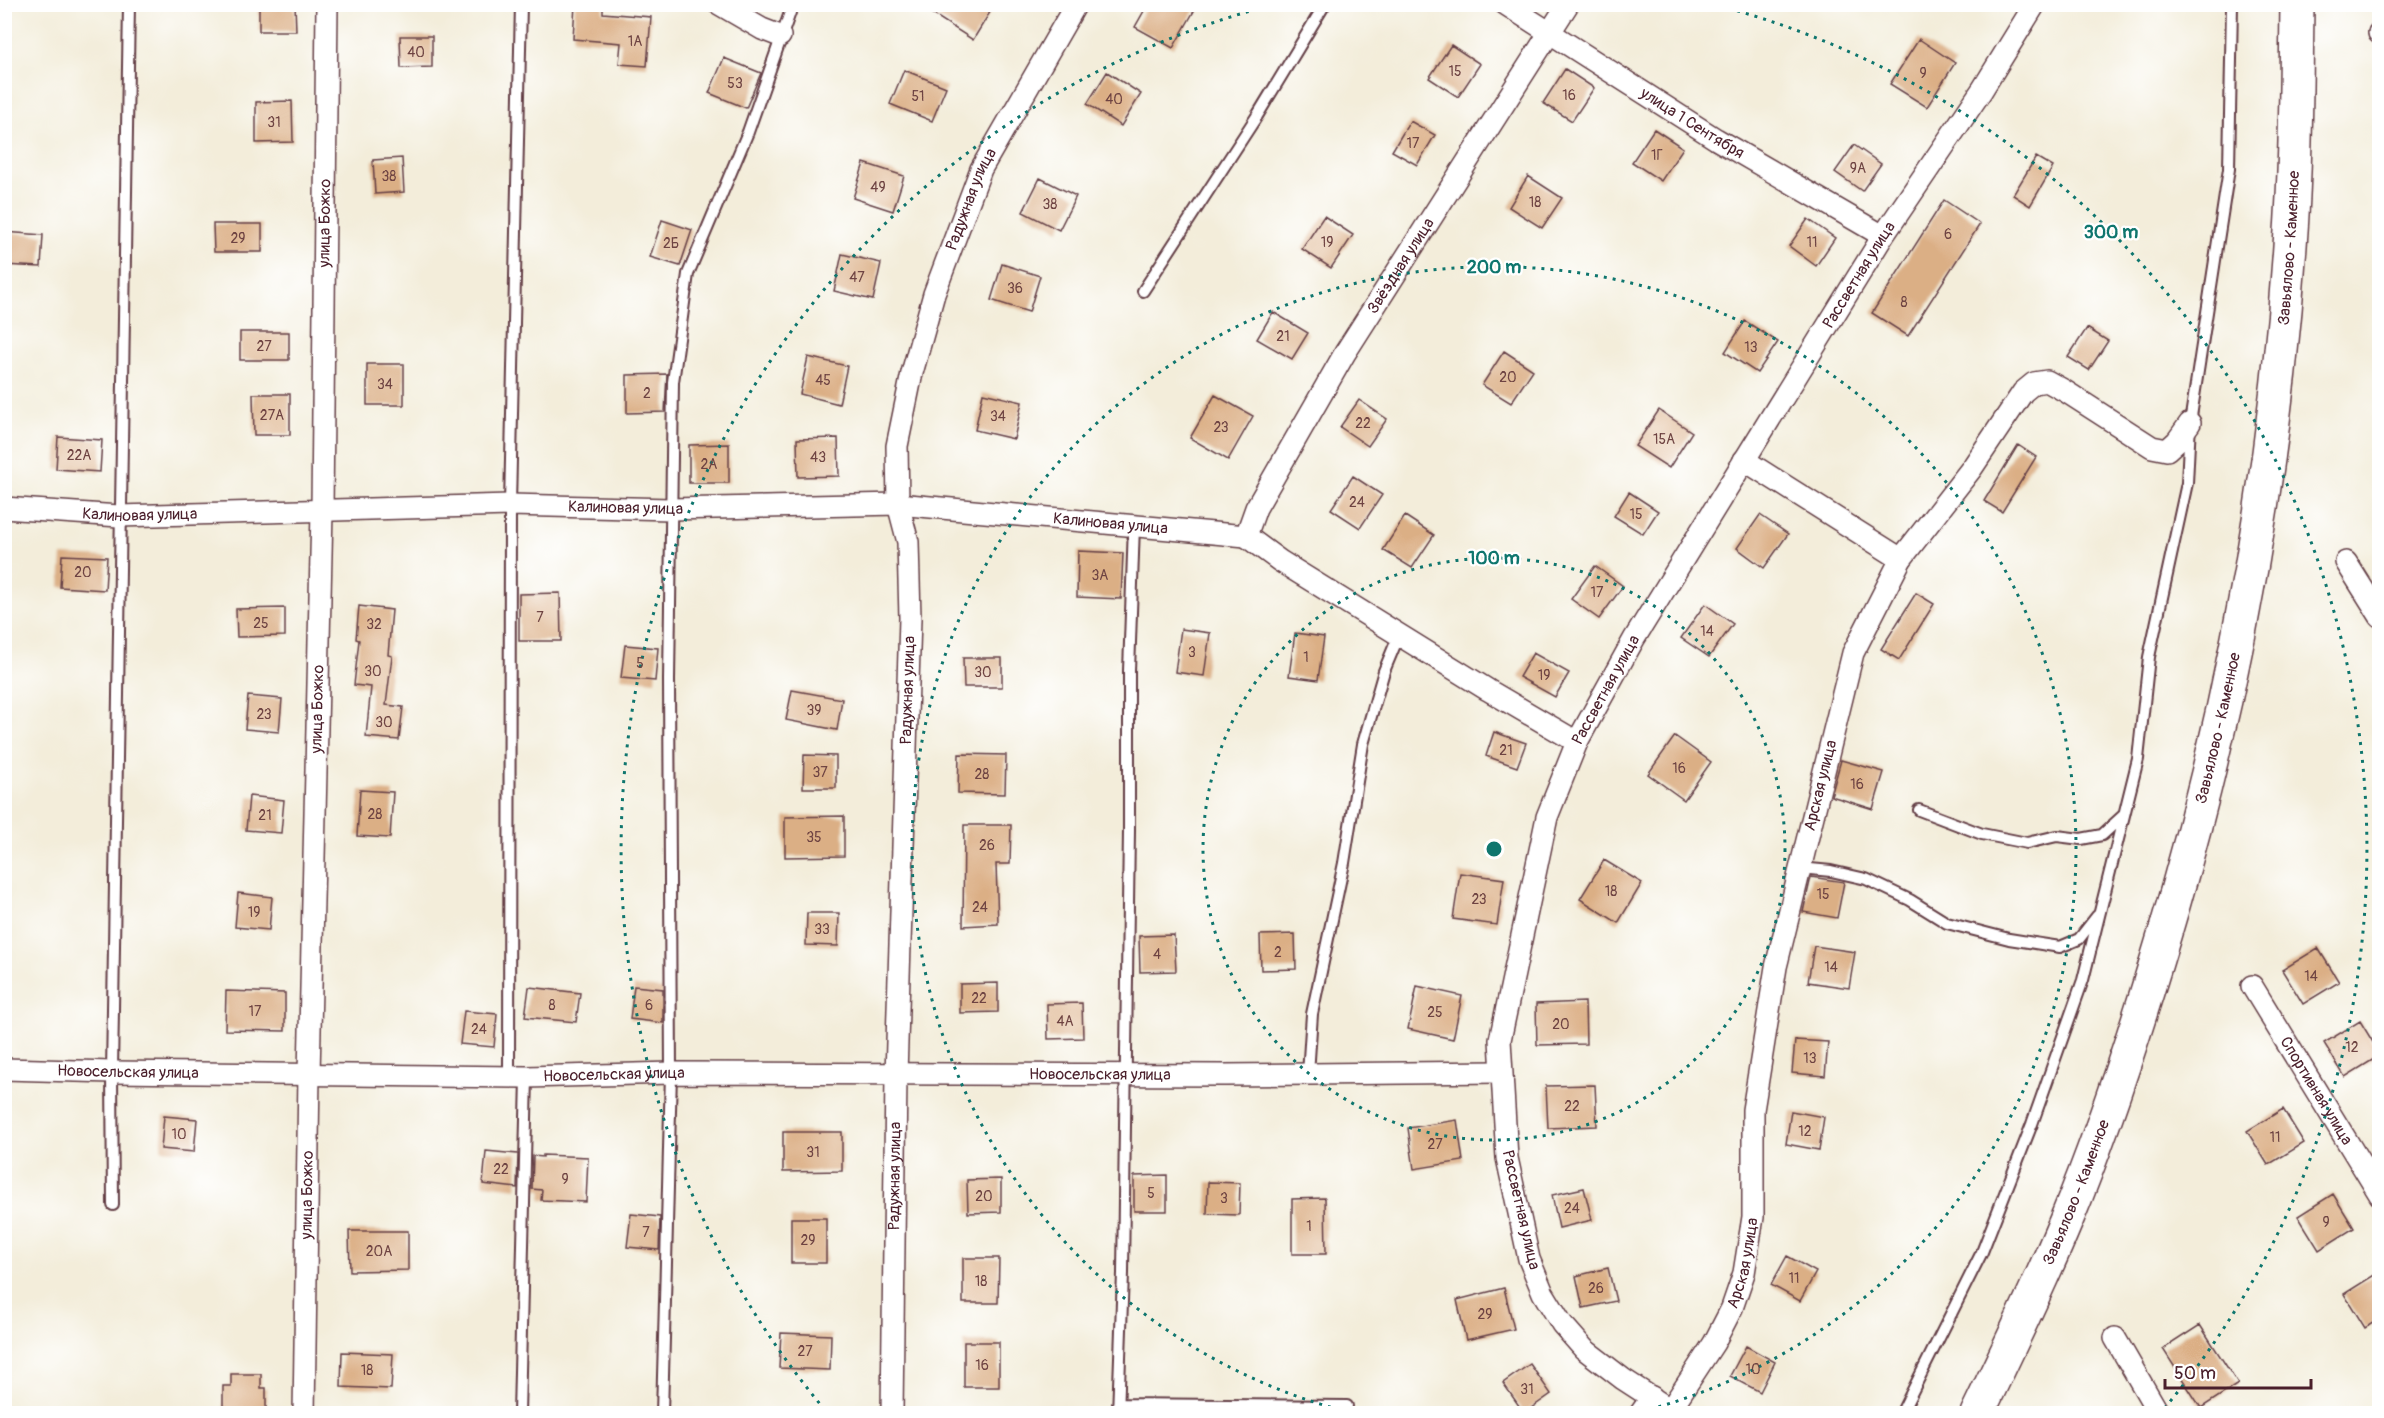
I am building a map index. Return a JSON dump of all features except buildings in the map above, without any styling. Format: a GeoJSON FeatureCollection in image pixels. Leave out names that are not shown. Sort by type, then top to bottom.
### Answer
{"type":"FeatureCollection","features":[{"type":"Feature","properties":{"kind":"main road","name":"Завьялово - Каменное"},"geometry":{"type":"LineString","coordinates":[[1977,1413],[2066,1221],[2118,1081],[2152,980],[2217,740],[2244,619],[2265,485],[2280,357],[2291,234],[2296,116],[2297,4]]}},
{"type":"Feature","properties":{"kind":"street","name":"улица Божко"},"geometry":{"type":"LineString","coordinates":[[304,1413],[322,511],[327,4]]}},
{"type":"Feature","properties":{"kind":"street"},"geometry":{"type":"LineString","coordinates":[[719,4],[762,29],[780,36]]}},
{"type":"Feature","properties":{"kind":"street","name":"Радужная улица"},"geometry":{"type":"LineString","coordinates":[[892,1413],[896,1075],[910,618],[908,542],[898,504],[897,446],[934,294],[958,225],[981,169],[1076,4]]}},
{"type":"Feature","properties":{"kind":"street","name":"улица 1 Сентября"},"geometry":{"type":"LineString","coordinates":[[1505,4],[1716,139],[1882,236]]}},
{"type":"Feature","properties":{"kind":"street","name":"Звёздная улица"},"geometry":{"type":"LineString","coordinates":[[1246,536],[1256,508],[1345,353],[1568,4]]}},
{"type":"Feature","properties":{"kind":"street","name":"Рассветная улица"},"geometry":{"type":"LineString","coordinates":[[1673,1412],[1646,1405],[1623,1379],[1584,1349],[1562,1324],[1543,1293],[1529,1259],[1507,1158],[1500,1072],[1500,1040],[1547,817],[1577,742],[1634,639],[1882,236],[1982,90],[2035,4]]}},
{"type":"Feature","properties":{"kind":"street","name":"Арская улица"},"geometry":{"type":"LineString","coordinates":[[1673,1412],[1732,1308],[1744,1273],[1753,1217],[1753,1110],[1776,967],[1853,653],[1901,559],[1972,468],[2023,392],[2034,383],[2047,381],[2152,447],[2167,450],[2190,423]]}},
{"type":"Feature","properties":{"kind":"street"},"geometry":{"type":"LineString","coordinates":[[1744,459],[1901,559]]}},
{"type":"Feature","properties":{"kind":"street","name":"Калиновая улица"},"geometry":{"type":"LineString","coordinates":[[4,508],[119,516],[510,505],[671,509],[898,504],[1246,536]]}},
{"type":"Feature","properties":{"kind":"street"},"geometry":{"type":"LineString","coordinates":[[1246,536],[1280,561],[1577,742]]}},
{"type":"Feature","properties":{"kind":"street"},"geometry":{"type":"LineString","coordinates":[[2346,562],[2379,616]]}},
{"type":"Feature","properties":{"kind":"street","name":"Спортивная улица"},"geometry":{"type":"LineString","coordinates":[[2252,986],[2379,1194]]}},
{"type":"Feature","properties":{"kind":"street","name":"Новосельская улица"},"geometry":{"type":"LineString","coordinates":[[4,1069],[518,1077],[671,1073],[1225,1076],[1500,1072]]}},
{"type":"Feature","properties":{"kind":"street"},"geometry":{"type":"LineString","coordinates":[[2115,1338],[2159,1413]]}},
{"type":"Feature","properties":{"kind":"lane"},"geometry":{"type":"LineString","coordinates":[[114,1205],[112,1072],[117,840],[119,516],[129,4]]}},
{"type":"Feature","properties":{"kind":"lane"},"geometry":{"type":"LineString","coordinates":[[519,1413],[518,1077],[510,505],[521,4]]}},
{"type":"Feature","properties":{"kind":"lane"},"geometry":{"type":"LineString","coordinates":[[662,1413],[671,1073],[669,680],[673,382],[688,274],[748,132],[793,4]]}},
{"type":"Feature","properties":{"kind":"lane"},"geometry":{"type":"LineString","coordinates":[[1143,291],[1257,116],[1325,4]]}},
{"type":"Feature","properties":{"kind":"lane"},"geometry":{"type":"LineString","coordinates":[[1901,1413],[1982,1252],[2032,1124],[2083,980],[2138,759],[2150,657],[2187,483],[2190,423],[2229,169],[2232,4]]}},
{"type":"Feature","properties":{"kind":"lane"},"geometry":{"type":"LineString","coordinates":[[1134,525],[1129,670],[1123,1273],[1118,1409],[1347,1406]]}},
{"type":"Feature","properties":{"kind":"lane"},"geometry":{"type":"LineString","coordinates":[[1308,1074],[1312,1014],[1344,862],[1363,744],[1384,671],[1399,635]]}},
{"type":"Feature","properties":{"kind":"lane"},"geometry":{"type":"LineString","coordinates":[[1919,810],[1982,834],[2028,843],[2057,836],[2081,838],[2102,835],[2124,815]]}},
{"type":"Feature","properties":{"kind":"lane"},"geometry":{"type":"LineString","coordinates":[[1800,868],[1831,871],[1866,879],[1910,900],[1947,923],[2009,939],[2060,947],[2079,939],[2100,911]]}}]}
